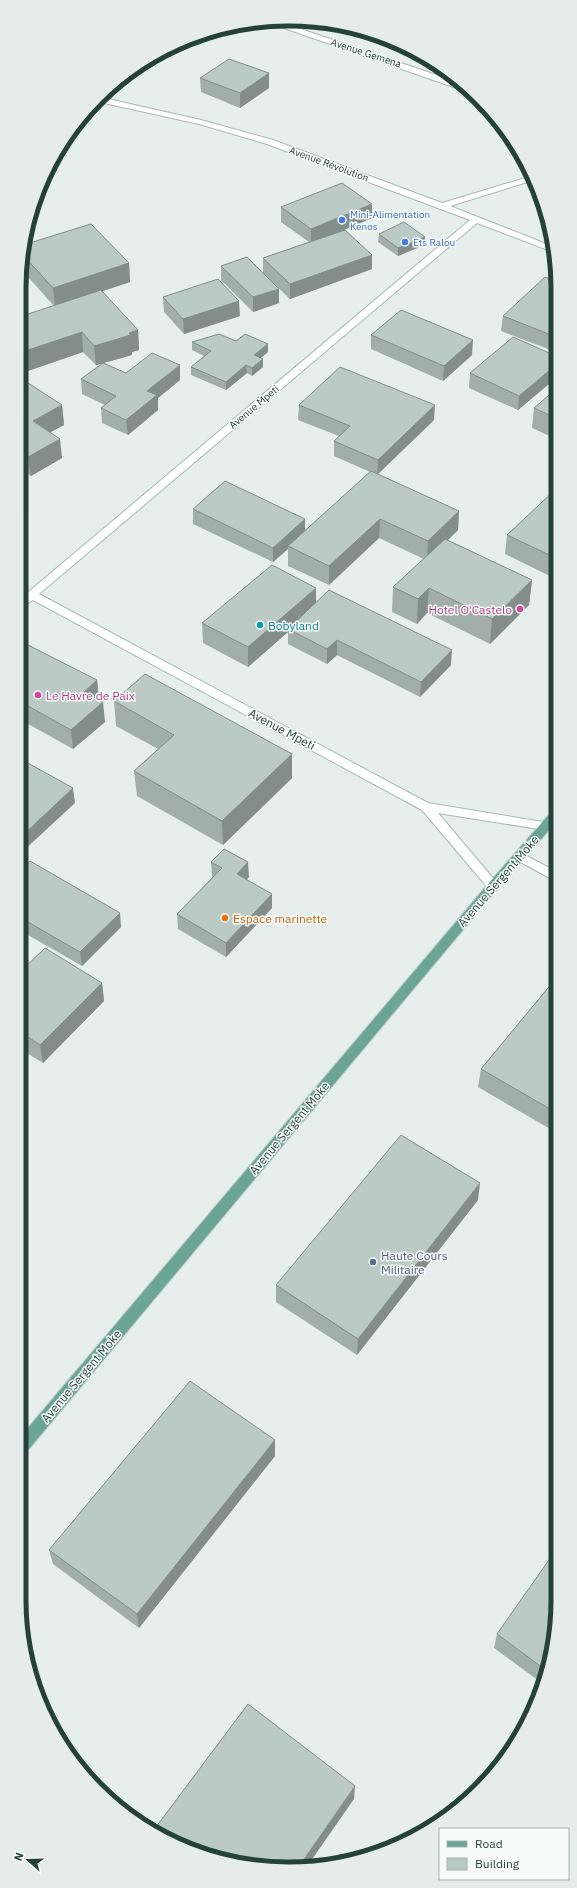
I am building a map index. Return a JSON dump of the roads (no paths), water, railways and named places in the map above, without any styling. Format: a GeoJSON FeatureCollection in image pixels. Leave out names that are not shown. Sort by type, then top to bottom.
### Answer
{"type":"FeatureCollection","features":[{"type":"Feature","properties":{"kind":"main road","name":"Avenue Sergent Moke"},"geometry":{"type":"LineString","coordinates":[[26,1441],[493,886],[551,820]]}},
{"type":"Feature","properties":{"kind":"street","name":"Avenue Gemena"},"geometry":{"type":"LineString","coordinates":[[284,26],[453,84]]}},
{"type":"Feature","properties":{"kind":"street","name":"Avenue Révolution"},"geometry":{"type":"LineString","coordinates":[[105,101],[238,132],[442,206],[548,247]]}},
{"type":"Feature","properties":{"kind":"street"},"geometry":{"type":"LineString","coordinates":[[442,206],[527,180]]}},
{"type":"Feature","properties":{"kind":"street","name":"Avenue Mpeti"},"geometry":{"type":"LineString","coordinates":[[26,600],[476,220]]}},
{"type":"Feature","properties":{"kind":"street","name":"Avenue Mpeti"},"geometry":{"type":"LineString","coordinates":[[32,595],[426,807],[545,826]]}},
{"type":"Feature","properties":{"kind":"street","name":"Avenue Mpeti"},"geometry":{"type":"LineString","coordinates":[[426,807],[493,886]]}},
{"type":"Feature","properties":{"kind":"street"},"geometry":{"type":"LineString","coordinates":[[519,856],[551,875]]}},
{"type":"Feature","properties":{"kind":"place","name":"Mini-Alimentation Kenos"},"geometry":{"type":"Point","coordinates":[342,220]}},
{"type":"Feature","properties":{"kind":"place","name":"Ets Ralou"},"geometry":{"type":"Point","coordinates":[405,242]}},
{"type":"Feature","properties":{"kind":"place","name":"Hotel O'Castelo"},"geometry":{"type":"Point","coordinates":[520,609]}},
{"type":"Feature","properties":{"kind":"place","name":"Bobyland"},"geometry":{"type":"Point","coordinates":[260,625]}},
{"type":"Feature","properties":{"kind":"place","name":"Le Havre de Paix"},"geometry":{"type":"Point","coordinates":[38,695]}},
{"type":"Feature","properties":{"kind":"place","name":"Espace marinette"},"geometry":{"type":"Point","coordinates":[225,918]}},
{"type":"Feature","properties":{"kind":"place","name":"Haute Cours Militaire"},"geometry":{"type":"Point","coordinates":[373,1262]}}]}
